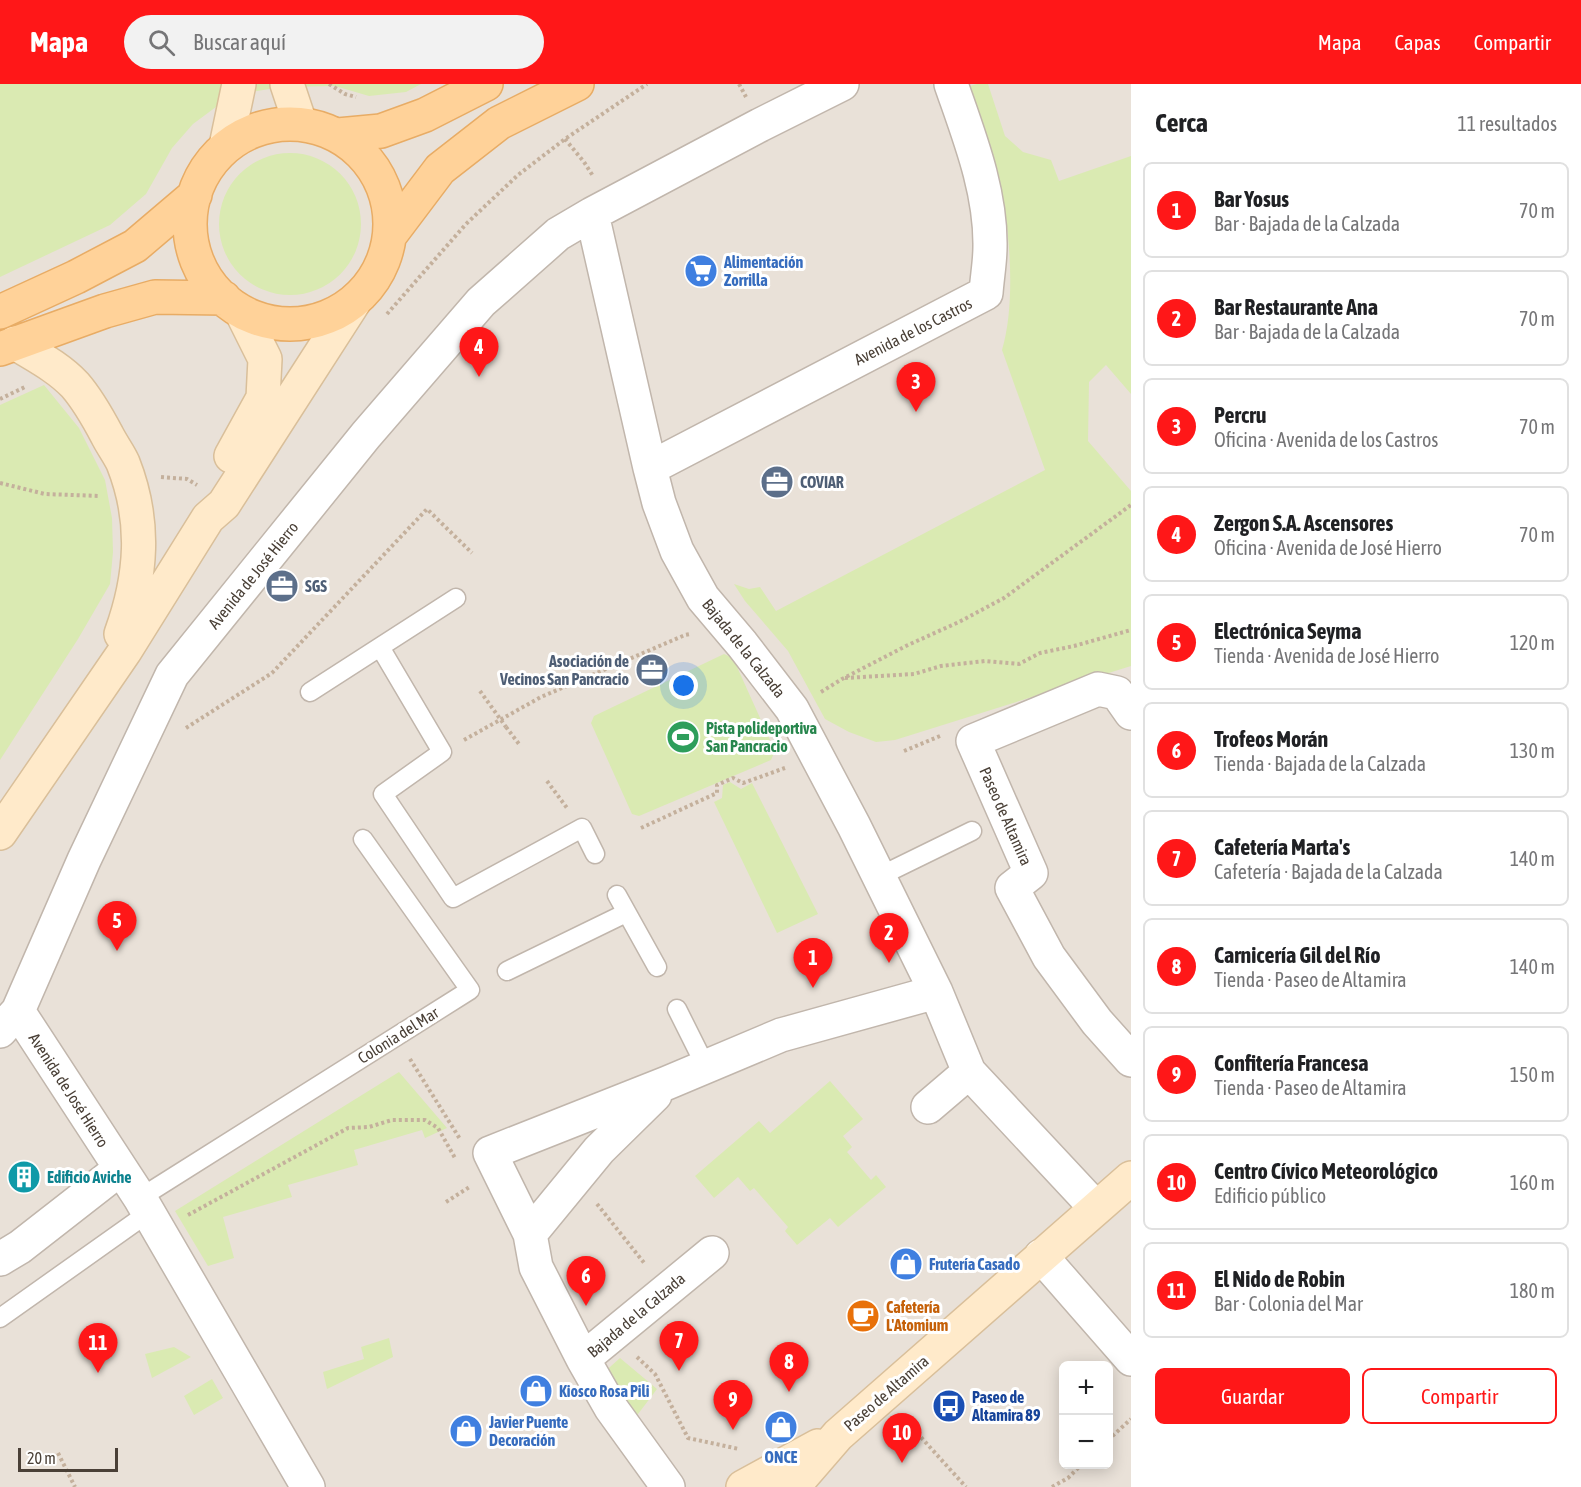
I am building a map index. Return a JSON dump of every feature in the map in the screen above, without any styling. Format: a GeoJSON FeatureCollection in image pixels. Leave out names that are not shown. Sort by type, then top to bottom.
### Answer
{"type":"FeatureCollection","features":[{"type":"Feature","properties":{"kind":"main road"},"geometry":{"type":"LineString","coordinates":[[226,146],[239,84]]}},
{"type":"Feature","properties":{"kind":"main road"},"geometry":{"type":"LineString","coordinates":[[287,84],[300,123]]}},
{"type":"Feature","properties":{"kind":"main road"},"geometry":{"type":"LineString","coordinates":[[338,135],[381,131],[424,115],[486,84]]}},
{"type":"Feature","properties":{"kind":"main road"},"geometry":{"type":"LineString","coordinates":[[0,833],[125,651],[208,518],[224,504],[354,302],[380,272],[391,234],[440,169],[499,123],[576,84]]}},
{"type":"Feature","properties":{"kind":"main road"},"geometry":{"type":"LineString","coordinates":[[208,518],[210,493],[263,398],[265,359],[233,306],[211,288],[193,253],[189,214],[200,176],[226,146],[261,127],[300,123],[338,135],[369,160],[387,194],[391,234]]}},
{"type":"Feature","properties":{"kind":"main road"},"geometry":{"type":"LineString","coordinates":[[0,312],[76,277],[135,246],[195,195]]}},
{"type":"Feature","properties":{"kind":"main road"},"geometry":{"type":"LineString","coordinates":[[7,346],[105,311],[155,297],[233,306],[280,325],[319,321],[354,302]]}},
{"type":"Feature","properties":{"kind":"main road"},"geometry":{"type":"LineString","coordinates":[[7,346],[50,364],[75,386],[90,406],[122,461],[130,485],[137,517],[138,572],[131,606],[106,676]]}},
{"type":"Feature","properties":{"kind":"main road","name":"Paseo de Altamira"},"geometry":{"type":"LineString","coordinates":[[793,1487],[838,1435],[1131,1178]]}},
{"type":"Feature","properties":{"kind":"main road","name":"Paseo de Altamira"},"geometry":{"type":"LineString","coordinates":[[743,1487],[838,1435]]}},
{"type":"Feature","properties":{"kind":"street"},"geometry":{"type":"LineString","coordinates":[[592,214],[760,124],[842,84]]}},
{"type":"Feature","properties":{"kind":"street","name":"Avenida de los Castros"},"geometry":{"type":"LineString","coordinates":[[650,468],[986,294],[991,246],[985,192],[973,147],[951,84]]}},
{"type":"Feature","properties":{"kind":"street","name":"Bajada de la Calzada"},"geometry":{"type":"LineString","coordinates":[[592,214],[650,468],[659,503],[677,551],[703,598],[792,709],[936,992],[969,1072],[1096,1208]]}},
{"type":"Feature","properties":{"kind":"street","name":"Avenida de José Hierro"},"geometry":{"type":"LineString","coordinates":[[149,1214],[120,1169],[9,1021],[172,675],[366,435],[481,302],[558,234],[592,214]]}},
{"type":"Feature","properties":{"kind":"street","name":"Paseo de Altamira"},"geometry":{"type":"LineString","coordinates":[[1131,713],[1117,693],[1098,689],[973,741],[1031,873],[1012,888],[1049,957],[1097,1022],[1131,1060]]}},
{"type":"Feature","properties":{"kind":"street"},"geometry":{"type":"LineString","coordinates":[[490,1153],[584,1117],[781,1035],[936,992]]}},
{"type":"Feature","properties":{"kind":"street"},"geometry":{"type":"LineString","coordinates":[[928,1107],[969,1072]]}},
{"type":"Feature","properties":{"kind":"street"},"geometry":{"type":"LineString","coordinates":[[531,1234],[599,1150],[667,1083]]}},
{"type":"Feature","properties":{"kind":"street"},"geometry":{"type":"LineString","coordinates":[[584,1117],[593,1130],[599,1150]]}},
{"type":"Feature","properties":{"kind":"street","name":"Bajada de la Calzada"},"geometry":{"type":"LineString","coordinates":[[490,1153],[531,1234],[536,1267],[583,1359],[712,1253]]}},
{"type":"Feature","properties":{"kind":"street"},"geometry":{"type":"LineString","coordinates":[[0,1259],[20,1247],[120,1169]]}},
{"type":"Feature","properties":{"kind":"street"},"geometry":{"type":"LineString","coordinates":[[149,1214],[308,1487]]}},
{"type":"Feature","properties":{"kind":"street"},"geometry":{"type":"LineString","coordinates":[[1041,1256],[1131,1359]]}},
{"type":"Feature","properties":{"kind":"street"},"geometry":{"type":"LineString","coordinates":[[583,1359],[611,1408],[668,1487]]}},
{"type":"Feature","properties":{"kind":"lane"},"geometry":{"type":"LineString","coordinates":[[310,692],[456,598]]}},
{"type":"Feature","properties":{"kind":"lane"},"geometry":{"type":"LineString","coordinates":[[380,647],[442,752],[383,794],[453,898],[582,828],[596,854]]}},
{"type":"Feature","properties":{"kind":"lane"},"geometry":{"type":"LineString","coordinates":[[878,877],[972,831]]}},
{"type":"Feature","properties":{"kind":"lane","name":"Colonia del Mar"},"geometry":{"type":"LineString","coordinates":[[149,1214],[170,1178],[470,990],[363,839]]}},
{"type":"Feature","properties":{"kind":"lane"},"geometry":{"type":"LineString","coordinates":[[616,895],[657,968]]}},
{"type":"Feature","properties":{"kind":"lane"},"geometry":{"type":"LineString","coordinates":[[507,971],[626,913]]}},
{"type":"Feature","properties":{"kind":"lane"},"geometry":{"type":"LineString","coordinates":[[677,1009],[706,1067]]}},
{"type":"Feature","properties":{"kind":"lane"},"geometry":{"type":"LineString","coordinates":[[0,1318],[149,1214]]}},
{"type":"Feature","properties":{"kind":"path"},"geometry":{"type":"LineString","coordinates":[[585,162],[565,138],[647,84]]}},
{"type":"Feature","properties":{"kind":"path"},"geometry":{"type":"LineString","coordinates":[[792,709],[842,679],[1004,598],[1131,505]]}},
{"type":"Feature","properties":{"kind":"path"},"geometry":{"type":"LineString","coordinates":[[183,730],[272,673],[427,509],[472,553]]}},
{"type":"Feature","properties":{"kind":"path"},"geometry":{"type":"LineString","coordinates":[[842,679],[914,674],[941,666],[985,661],[1018,664],[1040,653],[1131,630]]}},
{"type":"Feature","properties":{"kind":"path"},"geometry":{"type":"LineString","coordinates":[[442,752],[542,697],[685,635],[733,633]]}},
{"type":"Feature","properties":{"kind":"path"},"geometry":{"type":"LineString","coordinates":[[480,691],[519,744]]}},
{"type":"Feature","properties":{"kind":"path"},"geometry":{"type":"LineString","coordinates":[[904,751],[926,742]]}},
{"type":"Feature","properties":{"kind":"path"},"geometry":{"type":"LineString","coordinates":[[641,828],[717,793],[717,785],[733,778],[743,783],[816,756]]}},
{"type":"Feature","properties":{"kind":"path"},"geometry":{"type":"LineString","coordinates":[[547,781],[582,828]]}},
{"type":"Feature","properties":{"kind":"path"},"geometry":{"type":"LineString","coordinates":[[412,1063],[468,1151],[490,1153]]}},
{"type":"Feature","properties":{"kind":"path"},"geometry":{"type":"LineString","coordinates":[[149,1214],[348,1128],[369,1127],[392,1120],[425,1120],[438,1128],[460,1167]]}},
{"type":"Feature","properties":{"kind":"path"},"geometry":{"type":"LineString","coordinates":[[466,1176],[477,1196]]}},
{"type":"Feature","properties":{"kind":"path"},"geometry":{"type":"LineString","coordinates":[[576,1178],[666,1290]]}},
{"type":"Feature","properties":{"kind":"path"},"geometry":{"type":"LineString","coordinates":[[446,1202],[471,1186]]}},
{"type":"Feature","properties":{"kind":"path"},"geometry":{"type":"LineString","coordinates":[[614,1333],[655,1374],[688,1438],[740,1450]]}},
{"type":"Feature","properties":{"kind":"path"},"geometry":{"type":"LineString","coordinates":[[1113,1435],[1131,1419]]}},
{"type":"Feature","properties":{"kind":"path"},"geometry":{"type":"LineString","coordinates":[[909,1424],[966,1487]]}},
{"type":"Feature","properties":{"kind":"path"},"geometry":{"type":"LineString","coordinates":[[58,1453],[75,1487]]}},
{"type":"Feature","properties":{"kind":"path"},"geometry":{"type":"LineString","coordinates":[[1052,1487],[1068,1478],[1077,1469]]}},
{"type":"Feature","properties":{"kind":"shaded area"},"geometry":{"type":"Polygon","coordinates":[[[0,84],[1131,84],[1131,1487],[0,1487],[0,84]]]}},
{"type":"Feature","properties":{"kind":"green space"},"geometry":{"type":"Polygon","coordinates":[[[0,84],[421,84],[406,92],[369,96],[335,86],[282,87],[250,92],[220,104],[193,124],[172,148],[146,194],[110,225],[0,277],[0,84]]]}},
{"type":"Feature","properties":{"kind":"green space"},"geometry":{"type":"Polygon","coordinates":[[[988,84],[1005,136],[1023,152],[1051,160],[1059,181],[1131,156],[1131,394],[1106,365],[1089,382],[1088,441],[1131,491],[1131,666],[895,740],[876,742],[849,732],[825,719],[788,651],[745,601],[734,584],[749,589],[760,587],[776,611],[1045,470],[1002,350],[1009,311],[1009,244],[1004,201],[997,170],[970,86],[988,84]]]}},
{"type":"Feature","properties":{"kind":"green space"},"geometry":{"type":"Polygon","coordinates":[[[290,153],[317,158],[340,174],[356,197],[361,224],[356,251],[340,274],[317,290],[290,295],[263,290],[240,274],[224,251],[219,224],[224,197],[240,174],[263,158],[290,153]]]}},
{"type":"Feature","properties":{"kind":"green space"},"geometry":{"type":"Polygon","coordinates":[[[44,385],[79,428],[105,480],[112,518],[113,552],[110,584],[78,639],[0,760],[0,405],[44,385]]]}},
{"type":"Feature","properties":{"kind":"green space","name":"Pista polideportiva San Pancracio"},"geometry":{"type":"Polygon","coordinates":[[[724,654],[733,658],[775,751],[771,760],[639,816],[632,814],[591,723],[594,716],[724,654]]]}},
{"type":"Feature","properties":{"kind":"green space"},"geometry":{"type":"Polygon","coordinates":[[[730,782],[741,789],[752,783],[818,914],[777,933],[714,802],[722,798],[723,785],[730,782]]]}},
{"type":"Feature","properties":{"kind":"green space"},"geometry":{"type":"Polygon","coordinates":[[[399,1072],[447,1128],[425,1138],[422,1130],[354,1150],[358,1165],[288,1185],[292,1197],[223,1217],[234,1258],[208,1266],[175,1211],[399,1072]]]}},
{"type":"Feature","properties":{"kind":"green space"},"geometry":{"type":"Polygon","coordinates":[[[830,1081],[863,1119],[843,1136],[852,1147],[847,1152],[871,1180],[876,1175],[886,1187],[838,1227],[830,1218],[797,1245],[785,1231],[788,1227],[754,1188],[750,1191],[738,1177],[714,1198],[695,1176],[759,1121],[770,1133],[830,1081]]]}},
{"type":"Feature","properties":{"kind":"green space"},"geometry":{"type":"Polygon","coordinates":[[[389,1338],[393,1357],[327,1389],[323,1372],[364,1359],[361,1347],[389,1338]]]}},
{"type":"Feature","properties":{"kind":"green space"},"geometry":{"type":"Polygon","coordinates":[[[174,1347],[191,1357],[152,1378],[145,1354],[174,1347]]]}},
{"type":"Feature","properties":{"kind":"green space"},"geometry":{"type":"Polygon","coordinates":[[[620,1358],[657,1389],[632,1422],[601,1375],[620,1358]]]}},
{"type":"Feature","properties":{"kind":"green space"},"geometry":{"type":"Polygon","coordinates":[[[212,1379],[223,1398],[194,1415],[184,1396],[212,1379]]]}},
{"type":"Feature","properties":{"kind":"place","name":"Alimentación Zorrilla"},"geometry":{"type":"Point","coordinates":[701,271]}},
{"type":"Feature","properties":{"kind":"place","name":"Zergon S.A. Ascensores"},"geometry":{"type":"Point","coordinates":[479,377]}},
{"type":"Feature","properties":{"kind":"place","name":"Percru"},"geometry":{"type":"Point","coordinates":[916,412]}},
{"type":"Feature","properties":{"kind":"place","name":"COVIAR"},"geometry":{"type":"Point","coordinates":[777,482]}},
{"type":"Feature","properties":{"kind":"place","name":"SGS"},"geometry":{"type":"Point","coordinates":[282,586]}},
{"type":"Feature","properties":{"kind":"place","name":"Asociación de Vecinos San Pancracio"},"geometry":{"type":"Point","coordinates":[652,670]}},
{"type":"Feature","properties":{"kind":"place","name":"Pista polideportiva San Pancracio"},"geometry":{"type":"Point","coordinates":[683,737]}},
{"type":"Feature","properties":{"kind":"place","name":"Electrónica Seyma"},"geometry":{"type":"Point","coordinates":[117,951]}},
{"type":"Feature","properties":{"kind":"place","name":"Bar Restaurante Ana"},"geometry":{"type":"Point","coordinates":[889,963]}},
{"type":"Feature","properties":{"kind":"place","name":"Bar Yosus"},"geometry":{"type":"Point","coordinates":[813,988]}},
{"type":"Feature","properties":{"kind":"place","name":"Edificio Aviche"},"geometry":{"type":"Point","coordinates":[24,1177]}},
{"type":"Feature","properties":{"kind":"place","name":"Frutería Casado"},"geometry":{"type":"Point","coordinates":[906,1264]}},
{"type":"Feature","properties":{"kind":"place","name":"Trofeos Morán"},"geometry":{"type":"Point","coordinates":[586,1306]}},
{"type":"Feature","properties":{"kind":"place","name":"Cafetería L'Atomium"},"geometry":{"type":"Point","coordinates":[863,1316]}},
{"type":"Feature","properties":{"kind":"place","name":"Cafetería Marta's"},"geometry":{"type":"Point","coordinates":[679,1371]}},
{"type":"Feature","properties":{"kind":"place","name":"El Nido de Robin"},"geometry":{"type":"Point","coordinates":[98,1373]}},
{"type":"Feature","properties":{"kind":"place","name":"Kiosco Rosa Pili"},"geometry":{"type":"Point","coordinates":[536,1391]}},
{"type":"Feature","properties":{"kind":"place","name":"Carnicería Gil del Río"},"geometry":{"type":"Point","coordinates":[789,1392]}},
{"type":"Feature","properties":{"kind":"place","name":"Paseo de Altamira 89"},"geometry":{"type":"Point","coordinates":[949,1406]}},
{"type":"Feature","properties":{"kind":"place","name":"ONCE"},"geometry":{"type":"Point","coordinates":[781,1427]}},
{"type":"Feature","properties":{"kind":"place","name":"Confitería Francesa"},"geometry":{"type":"Point","coordinates":[733,1430]}},
{"type":"Feature","properties":{"kind":"place","name":"Javier Puente Decoración"},"geometry":{"type":"Point","coordinates":[466,1431]}},
{"type":"Feature","properties":{"kind":"place","name":"Centro Cívico Meteorológico"},"geometry":{"type":"Point","coordinates":[902,1463]}}]}
